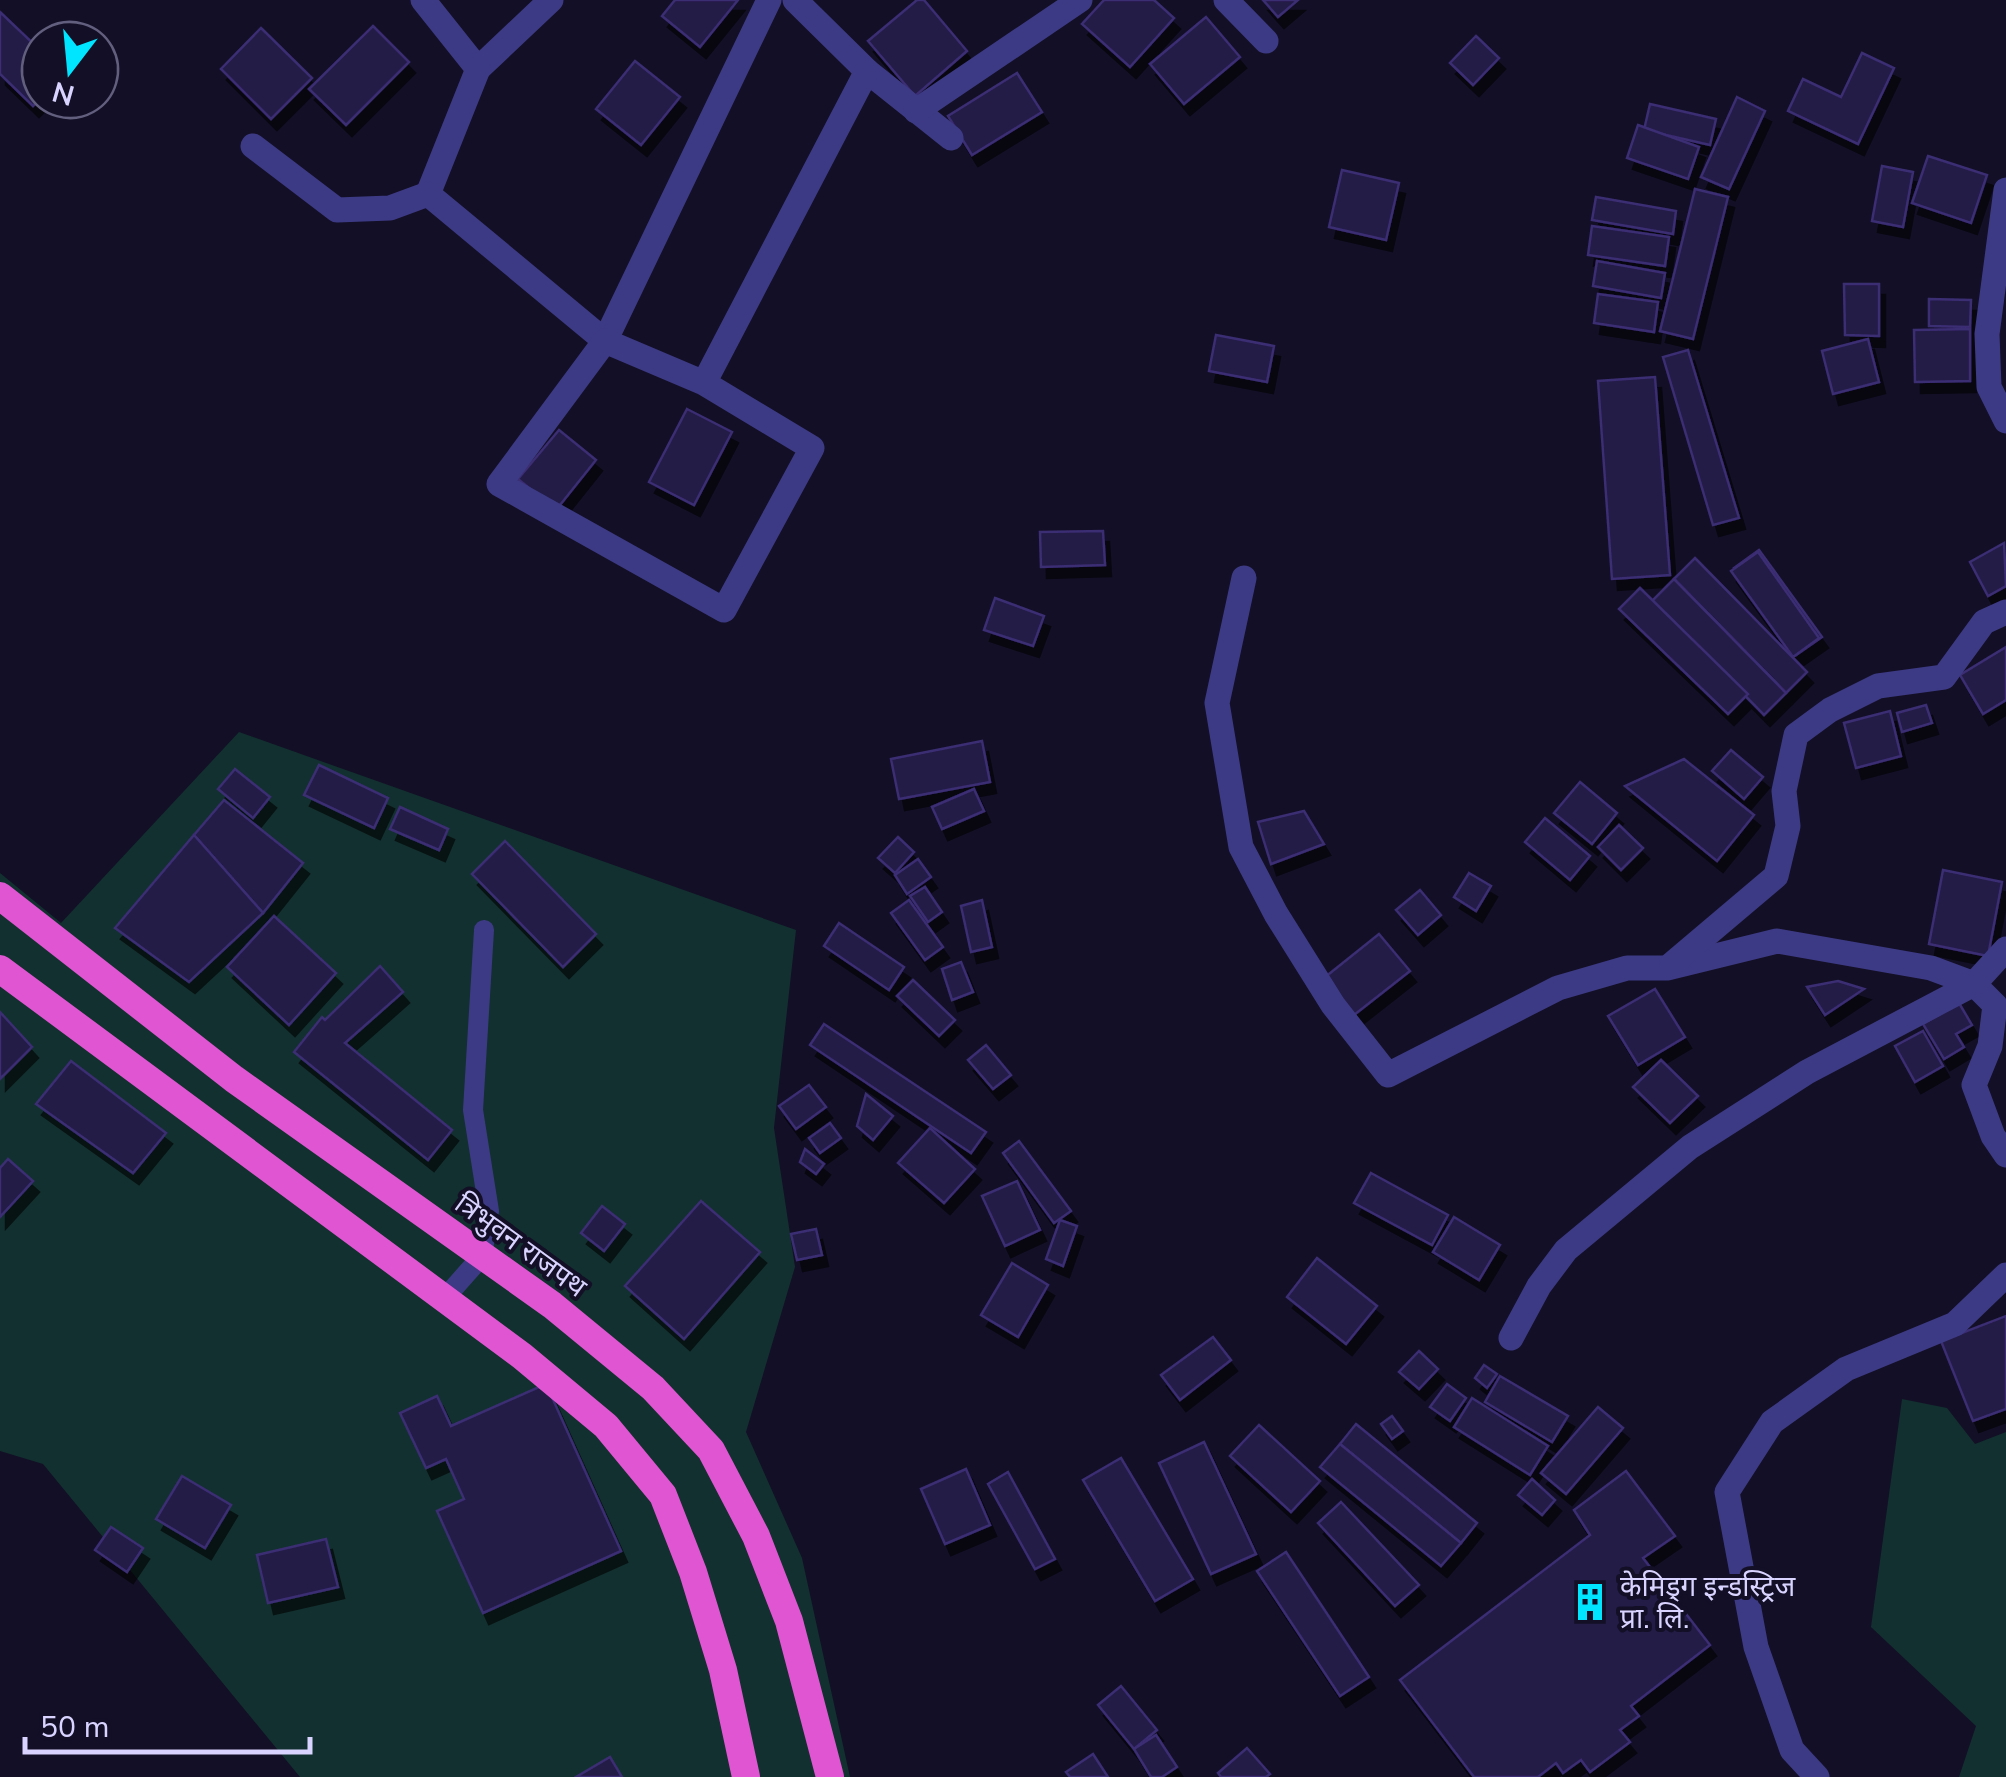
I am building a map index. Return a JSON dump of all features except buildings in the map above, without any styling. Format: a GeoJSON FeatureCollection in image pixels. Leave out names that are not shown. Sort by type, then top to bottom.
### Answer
{"type":"FeatureCollection","features":[{"type":"Feature","properties":{"kind":"highway","name":"त्रिभुवन राजपथ"},"geometry":{"type":"LineString","coordinates":[[0,896],[234,1079],[552,1305],[653,1388],[711,1450],[756,1536],[789,1621],[830,1777]]}},
{"type":"Feature","properties":{"kind":"highway"},"geometry":{"type":"LineString","coordinates":[[0,969],[522,1356],[606,1426],[663,1495],[693,1572],[723,1670],[746,1777]]}},
{"type":"Feature","properties":{"kind":"street"},"geometry":{"type":"LineString","coordinates":[[423,0],[478,69]]}},
{"type":"Feature","properties":{"kind":"street"},"geometry":{"type":"LineString","coordinates":[[253,146],[337,210],[390,208],[428,194],[478,69],[550,0]]}},
{"type":"Feature","properties":{"kind":"street"},"geometry":{"type":"LineString","coordinates":[[428,194],[605,341],[704,383],[812,448],[724,610],[498,484],[605,341],[769,0]]}},
{"type":"Feature","properties":{"kind":"street"},"geometry":{"type":"LineString","coordinates":[[795,0],[867,71],[950,138]]}},
{"type":"Feature","properties":{"kind":"street"},"geometry":{"type":"LineString","coordinates":[[916,111],[1080,0]]}},
{"type":"Feature","properties":{"kind":"street"},"geometry":{"type":"LineString","coordinates":[[1226,0],[1266,41]]}},
{"type":"Feature","properties":{"kind":"street"},"geometry":{"type":"LineString","coordinates":[[704,383],[867,71]]}},
{"type":"Feature","properties":{"kind":"street"},"geometry":{"type":"LineString","coordinates":[[2006,190],[1986,334],[2006,421]]}},
{"type":"Feature","properties":{"kind":"street"},"geometry":{"type":"LineString","coordinates":[[1244,578],[1218,703],[1241,848],[1276,914],[1334,1005],[1388,1075],[1558,988],[1627,968],[1667,968],[1777,941],[1931,968],[1974,984],[1995,1005],[1990,1046],[1974,1085],[1993,1136],[2006,1155]]}},
{"type":"Feature","properties":{"kind":"street"},"geometry":{"type":"LineString","coordinates":[[1667,968],[1776,876],[1788,826],[1784,791],[1796,736],[1830,710],[1878,686],[1944,677],[1984,622],[2006,612]]}},
{"type":"Feature","properties":{"kind":"street"},"geometry":{"type":"LineString","coordinates":[[1511,1338],[1539,1286],[1566,1250],[1690,1147],[1807,1072],[1974,984],[2006,949]]}},
{"type":"Feature","properties":{"kind":"street"},"geometry":{"type":"LineString","coordinates":[[1817,1777],[1792,1750],[1756,1647],[1727,1492],[1772,1422],[1846,1369],[1954,1324],[2006,1275]]}},
{"type":"Feature","properties":{"kind":"lane"},"geometry":{"type":"LineString","coordinates":[[444,1299],[482,1256],[489,1211],[474,1110],[484,930]]}},
{"type":"Feature","properties":{"kind":"green space"},"geometry":{"type":"Polygon","coordinates":[[[239,732],[796,930],[774,1128],[795,1267],[746,1432],[802,1558],[850,1777],[300,1777],[43,1464],[0,1451],[0,873],[61,923],[239,732]]]}},
{"type":"Feature","properties":{"kind":"green space"},"geometry":{"type":"Polygon","coordinates":[[[1902,1399],[1947,1408],[1975,1444],[2006,1432],[2006,1777],[1959,1777],[1976,1726],[1871,1627],[1902,1399]]]}},
{"type":"Feature","properties":{"kind":"place","name":"केमिड्रग इन्डस्ट्रिज प्रा. लि."},"geometry":{"type":"Point","coordinates":[1590,1602]}}]}
